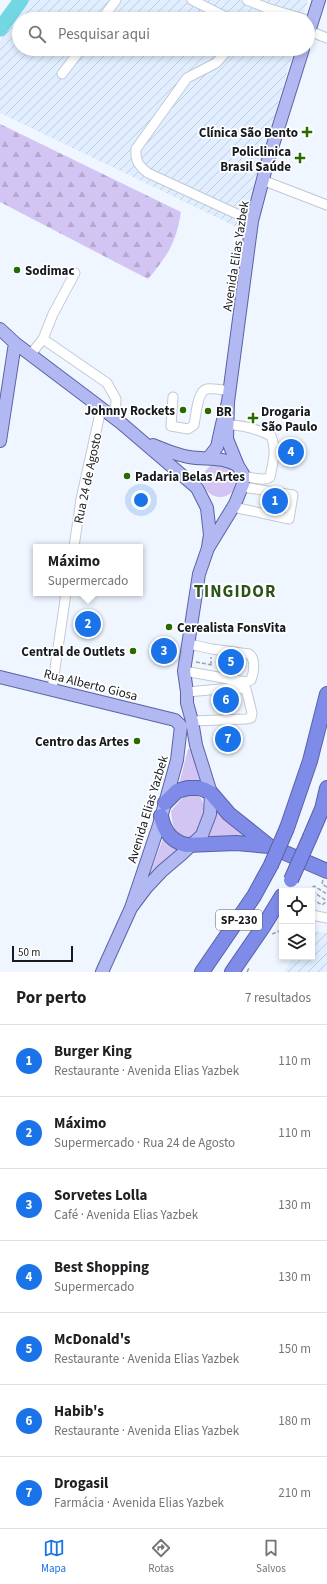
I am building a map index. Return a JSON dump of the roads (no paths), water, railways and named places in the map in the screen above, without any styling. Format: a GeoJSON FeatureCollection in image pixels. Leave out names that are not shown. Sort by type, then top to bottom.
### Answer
{"type":"FeatureCollection","features":[{"type":"Feature","properties":{"kind":"highway","name":"SP-230"},"geometry":{"type":"LineString","coordinates":[[202,972],[254,896],[271,865],[287,828],[310,761],[327,694]]}},
{"type":"Feature","properties":{"kind":"highway"},"geometry":{"type":"LineString","coordinates":[[269,846],[236,843],[193,845],[180,844],[169,836],[163,825],[163,809],[177,791],[188,788],[199,788],[211,793],[229,814],[269,846],[322,870]]}},
{"type":"Feature","properties":{"kind":"highway","name":"SP-230"},"geometry":{"type":"LineString","coordinates":[[287,888],[324,806],[327,788]]}},
{"type":"Feature","properties":{"kind":"highway","name":"SP-230"},"geometry":{"type":"LineString","coordinates":[[232,972],[279,901]]}},
{"type":"Feature","properties":{"kind":"highway"},"geometry":{"type":"LineString","coordinates":[[263,926],[279,916]]}},
{"type":"Feature","properties":{"kind":"main road"},"geometry":{"type":"LineString","coordinates":[[314,12],[319,0]]}},
{"type":"Feature","properties":{"kind":"main road","name":"Avenida Elias Yazbek"},"geometry":{"type":"LineString","coordinates":[[131,908],[146,888],[162,871],[193,845],[202,835],[210,814],[211,793],[196,745],[187,698],[185,666],[199,574],[208,548],[233,507],[241,476],[229,444],[229,396],[252,221],[262,180],[301,56]]}},
{"type":"Feature","properties":{"kind":"main road"},"geometry":{"type":"LineString","coordinates":[[0,330],[30,355],[144,441],[198,488],[207,508],[210,535],[208,548]]}},
{"type":"Feature","properties":{"kind":"main road"},"geometry":{"type":"LineString","coordinates":[[0,441],[15,343]]}},
{"type":"Feature","properties":{"kind":"main road"},"geometry":{"type":"LineString","coordinates":[[12,364],[18,358],[30,355]]}},
{"type":"Feature","properties":{"kind":"main road","name":"Avenida Elias Yazbek"},"geometry":{"type":"LineString","coordinates":[[210,457],[217,447],[229,396]]}},
{"type":"Feature","properties":{"kind":"main road"},"geometry":{"type":"LineString","coordinates":[[144,441],[179,455],[196,458],[210,457],[228,461],[241,476]]}},
{"type":"Feature","properties":{"kind":"main road","name":"Rua Alberto Giosa"},"geometry":{"type":"LineString","coordinates":[[0,677],[175,720]]}},
{"type":"Feature","properties":{"kind":"main road"},"geometry":{"type":"LineString","coordinates":[[175,720],[182,713],[187,698]]}},
{"type":"Feature","properties":{"kind":"main road","name":"Avenida Elias Yazbek"},"geometry":{"type":"LineString","coordinates":[[102,972],[131,908],[163,809],[180,739],[181,726],[175,720]]}},
{"type":"Feature","properties":{"kind":"street"},"geometry":{"type":"LineString","coordinates":[[107,12],[116,0]]}},
{"type":"Feature","properties":{"kind":"street"},"geometry":{"type":"LineString","coordinates":[[192,0],[216,12]]}},
{"type":"Feature","properties":{"kind":"street"},"geometry":{"type":"LineString","coordinates":[[247,0],[277,12]]}},
{"type":"Feature","properties":{"kind":"street"},"geometry":{"type":"LineString","coordinates":[[315,30],[327,38]]}},
{"type":"Feature","properties":{"kind":"street"},"geometry":{"type":"LineString","coordinates":[[62,74],[76,56]]}},
{"type":"Feature","properties":{"kind":"street"},"geometry":{"type":"LineString","coordinates":[[222,56],[216,63],[187,78],[136,149],[135,157],[138,166],[148,173],[252,221]]}},
{"type":"Feature","properties":{"kind":"street"},"geometry":{"type":"LineString","coordinates":[[262,180],[327,205]]}},
{"type":"Feature","properties":{"kind":"street"},"geometry":{"type":"LineString","coordinates":[[30,355],[43,339],[53,314],[75,273]]}},
{"type":"Feature","properties":{"kind":"street"},"geometry":{"type":"LineString","coordinates":[[43,339],[107,383],[116,399],[115,418]]}},
{"type":"Feature","properties":{"kind":"street"},"geometry":{"type":"LineString","coordinates":[[173,397],[171,426],[188,429],[194,425],[199,397],[202,392],[206,389],[229,396]]}},
{"type":"Feature","properties":{"kind":"street","name":"Rua 24 de Agosto"},"geometry":{"type":"LineString","coordinates":[[74,544],[81,499],[101,409]]}},
{"type":"Feature","properties":{"kind":"street"},"geometry":{"type":"LineString","coordinates":[[228,425],[240,425],[257,429],[271,436],[275,444],[275,453],[270,477],[268,479],[241,476]]}},
{"type":"Feature","properties":{"kind":"street"},"geometry":{"type":"LineString","coordinates":[[233,507],[289,519],[293,495],[241,476]]}},
{"type":"Feature","properties":{"kind":"street"},"geometry":{"type":"LineString","coordinates":[[52,689],[66,596]]}},
{"type":"Feature","properties":{"kind":"street"},"geometry":{"type":"LineString","coordinates":[[185,666],[246,682],[251,680],[253,675],[254,660],[249,654],[188,644]]}},
{"type":"Feature","properties":{"kind":"street"},"geometry":{"type":"LineString","coordinates":[[187,698],[231,688],[246,690],[252,713],[251,718],[246,719],[192,721]]}},
{"type":"Feature","properties":{"kind":"street"},"geometry":{"type":"LineString","coordinates":[[315,916],[327,918]]}},
{"type":"Feature","properties":{"kind":"waterway"},"geometry":{"type":"LineString","coordinates":[[12,12],[21,0]]}},
{"type":"Feature","properties":{"kind":"waterway"},"geometry":{"type":"LineString","coordinates":[[0,29],[12,12]]}},
{"type":"Feature","properties":{"kind":"place","name":"Clínica São Bento"},"geometry":{"type":"Point","coordinates":[307,132]}},
{"type":"Feature","properties":{"kind":"place","name":"Policlinica Brasil Saúde"},"geometry":{"type":"Point","coordinates":[300,158]}},
{"type":"Feature","properties":{"kind":"place","name":"Sodimac"},"geometry":{"type":"Point","coordinates":[17,270]}},
{"type":"Feature","properties":{"kind":"place","name":"Johnny Rockets"},"geometry":{"type":"Point","coordinates":[183,410]}},
{"type":"Feature","properties":{"kind":"place","name":"BR"},"geometry":{"type":"Point","coordinates":[208,411]}},
{"type":"Feature","properties":{"kind":"place","name":"Drogaria São Paulo"},"geometry":{"type":"Point","coordinates":[253,418]}},
{"type":"Feature","properties":{"kind":"place","name":"Best Shopping"},"geometry":{"type":"Point","coordinates":[291,452]}},
{"type":"Feature","properties":{"kind":"place","name":"Padaria Belas Artes"},"geometry":{"type":"Point","coordinates":[127,476]}},
{"type":"Feature","properties":{"kind":"place","name":"Burger King"},"geometry":{"type":"Point","coordinates":[275,501]}},
{"type":"Feature","properties":{"kind":"place","name":"Máximo"},"geometry":{"type":"Point","coordinates":[88,624]}},
{"type":"Feature","properties":{"kind":"place","name":"Cerealista FonsVita"},"geometry":{"type":"Point","coordinates":[169,627]}},
{"type":"Feature","properties":{"kind":"place","name":"Central de Outlets"},"geometry":{"type":"Point","coordinates":[133,651]}},
{"type":"Feature","properties":{"kind":"place","name":"Sorvetes Lolla"},"geometry":{"type":"Point","coordinates":[164,651]}},
{"type":"Feature","properties":{"kind":"place","name":"McDonald's"},"geometry":{"type":"Point","coordinates":[231,662]}},
{"type":"Feature","properties":{"kind":"place","name":"Habib's"},"geometry":{"type":"Point","coordinates":[226,700]}},
{"type":"Feature","properties":{"kind":"place","name":"Drogasil"},"geometry":{"type":"Point","coordinates":[228,739]}},
{"type":"Feature","properties":{"kind":"place","name":"Centro das Artes"},"geometry":{"type":"Point","coordinates":[137,741]}},
{"type":"Feature","properties":{"kind":"district","name":"TINGIDOR"},"geometry":{"type":"Point","coordinates":[235,591]}}]}
